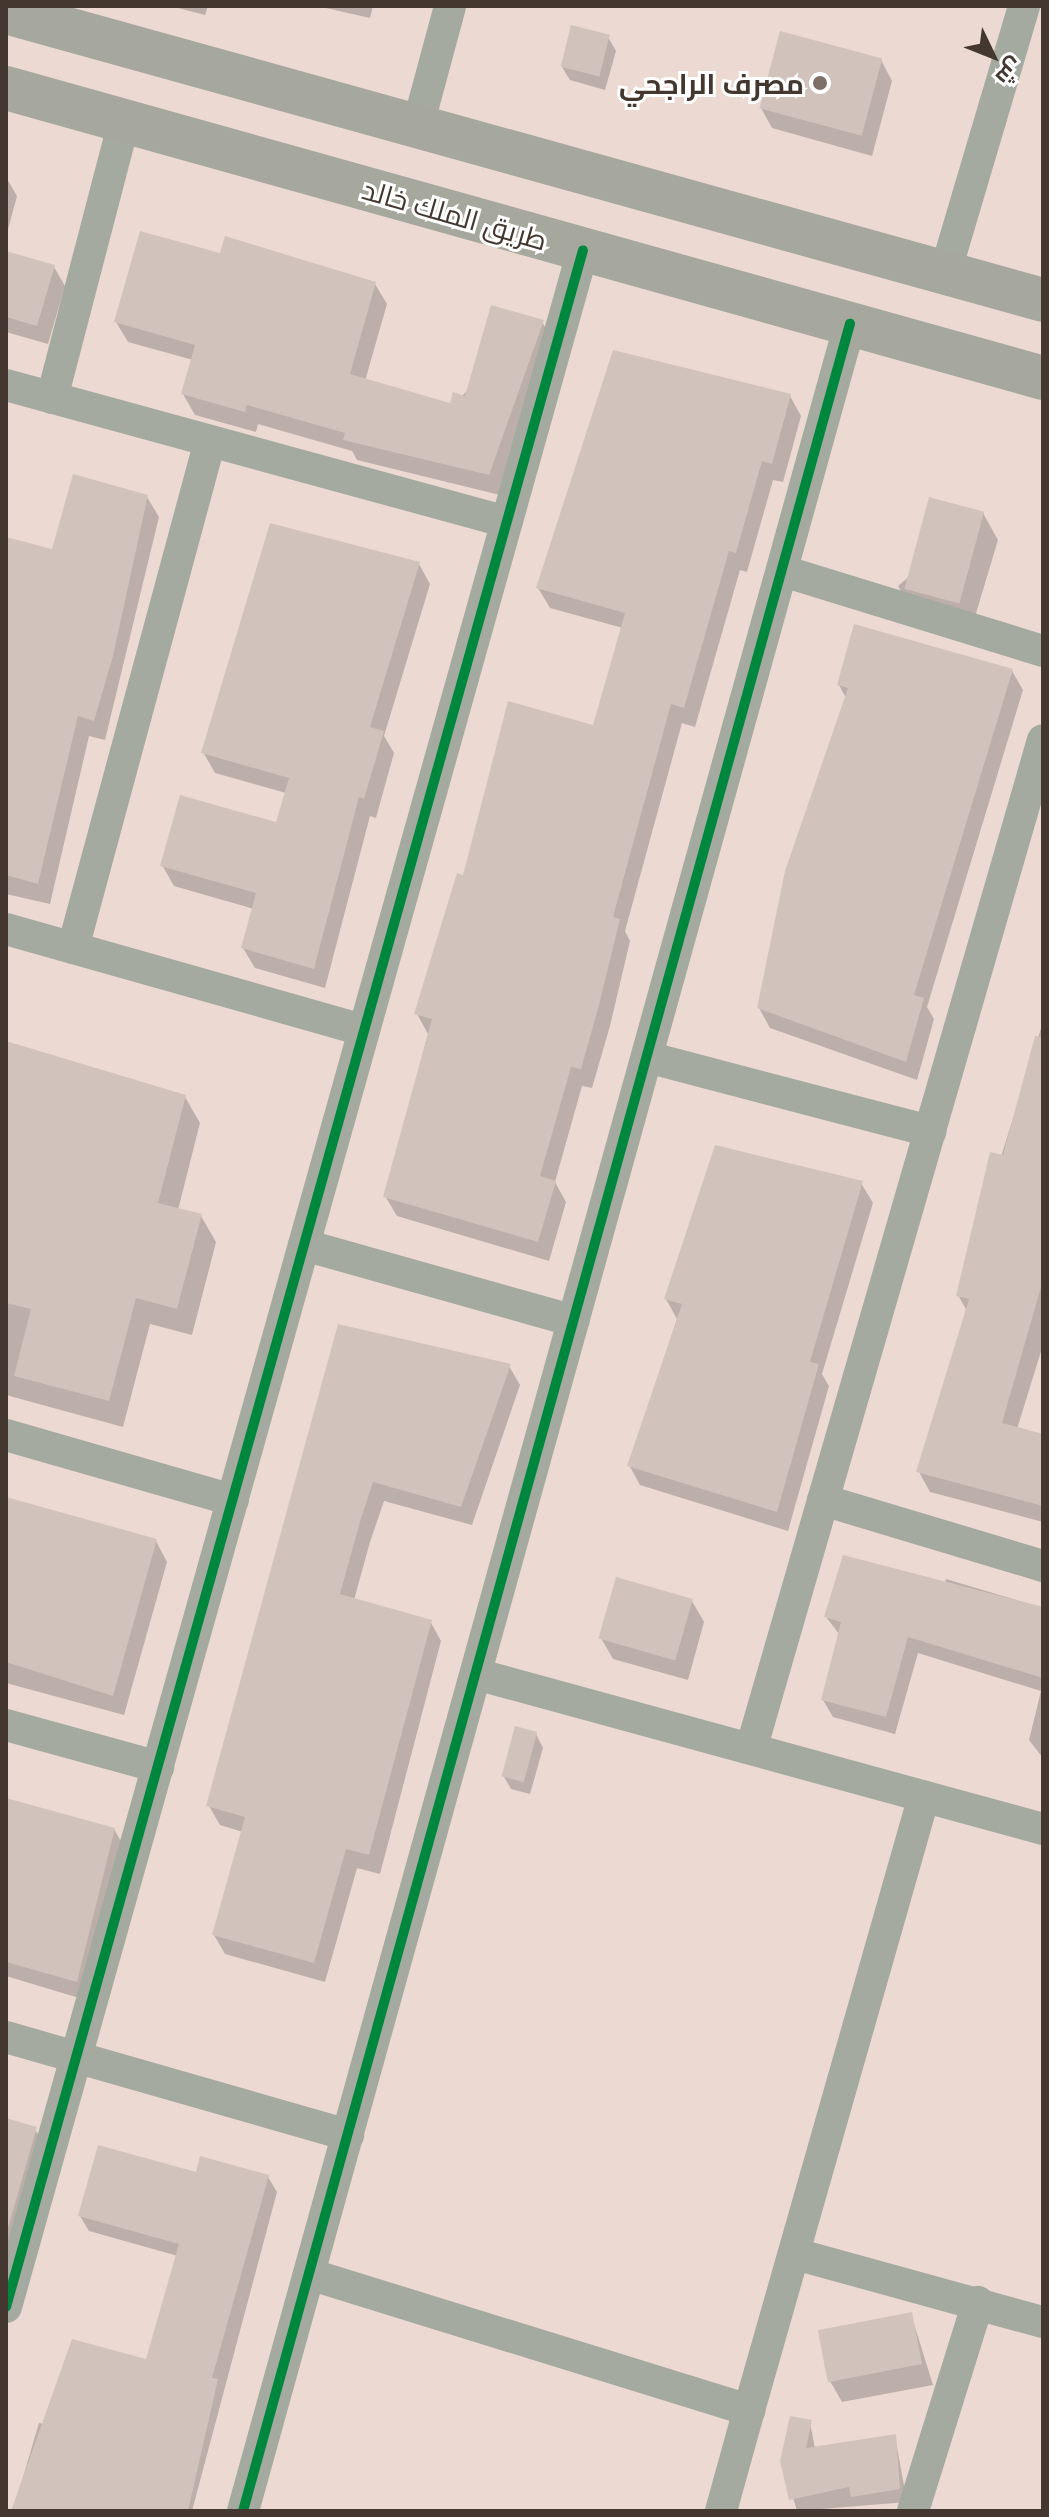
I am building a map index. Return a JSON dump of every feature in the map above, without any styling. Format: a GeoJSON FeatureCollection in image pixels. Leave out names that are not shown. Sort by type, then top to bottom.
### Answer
{"type":"FeatureCollection","features":[{"type":"Feature","properties":{"kind":"main road"},"geometry":{"type":"LineString","coordinates":[[6,12],[1043,300]]}},
{"type":"Feature","properties":{"kind":"main road","name":"طريق الملك خالد"},"geometry":{"type":"LineString","coordinates":[[6,88],[1043,378]]}},
{"type":"Feature","properties":{"kind":"street"},"geometry":{"type":"LineString","coordinates":[[418,125],[450,6]]}},
{"type":"Feature","properties":{"kind":"street"},"geometry":{"type":"LineString","coordinates":[[945,273],[1024,6]]}},
{"type":"Feature","properties":{"kind":"street"},"geometry":{"type":"LineString","coordinates":[[52,398],[124,121]]}},
{"type":"Feature","properties":{"kind":"street"},"geometry":{"type":"LineString","coordinates":[[6,2307],[583,250]]}},
{"type":"Feature","properties":{"kind":"street"},"geometry":{"type":"LineString","coordinates":[[243,2511],[850,324]]}},
{"type":"Feature","properties":{"kind":"street"},"geometry":{"type":"LineString","coordinates":[[6,385],[507,522]]}},
{"type":"Feature","properties":{"kind":"street"},"geometry":{"type":"LineString","coordinates":[[73,948],[210,441]]}},
{"type":"Feature","properties":{"kind":"street"},"geometry":{"type":"LineString","coordinates":[[783,571],[1043,651]]}},
{"type":"Feature","properties":{"kind":"street"},"geometry":{"type":"LineString","coordinates":[[752,1746],[1043,740]]}},
{"type":"Feature","properties":{"kind":"street"},"geometry":{"type":"LineString","coordinates":[[6,929],[364,1030]]}},
{"type":"Feature","properties":{"kind":"street"},"geometry":{"type":"LineString","coordinates":[[647,1057],[930,1131]]}},
{"type":"Feature","properties":{"kind":"street"},"geometry":{"type":"LineString","coordinates":[[304,1245],[574,1321]]}},
{"type":"Feature","properties":{"kind":"street"},"geometry":{"type":"LineString","coordinates":[[6,1435],[233,1500]]}},
{"type":"Feature","properties":{"kind":"street"},"geometry":{"type":"LineString","coordinates":[[823,1500],[1043,1566]]}},
{"type":"Feature","properties":{"kind":"street"},"geometry":{"type":"LineString","coordinates":[[476,1674],[752,1746],[1043,1829]]}},
{"type":"Feature","properties":{"kind":"street"},"geometry":{"type":"LineString","coordinates":[[6,1725],[158,1767]]}},
{"type":"Feature","properties":{"kind":"street"},"geometry":{"type":"LineString","coordinates":[[721,2511],[749,2410],[799,2255],[924,1796]]}},
{"type":"Feature","properties":{"kind":"street"},"geometry":{"type":"LineString","coordinates":[[6,2037],[348,2135]]}},
{"type":"Feature","properties":{"kind":"street"},"geometry":{"type":"LineString","coordinates":[[799,2255],[1043,2322]]}},
{"type":"Feature","properties":{"kind":"street"},"geometry":{"type":"LineString","coordinates":[[309,2274],[749,2410]]}},
{"type":"Feature","properties":{"kind":"street"},"geometry":{"type":"LineString","coordinates":[[913,2511],[978,2302]]}},
{"type":"Feature","properties":{"kind":"building"},"geometry":{"type":"Polygon","coordinates":[[[571,25],[610,35],[599,76],[561,67],[571,25]]]}},
{"type":"Feature","properties":{"kind":"building","name":"مصرف الراجحي"},"geometry":{"type":"Polygon","coordinates":[[[780,31],[882,58],[862,136],[759,108],[780,31]]]}},
{"type":"Feature","properties":{"kind":"building"},"geometry":{"type":"Polygon","coordinates":[[[140,231],[220,253],[225,236],[376,282],[350,374],[450,403],[453,392],[465,396],[491,305],[544,320],[489,475],[343,440],[345,433],[247,405],[245,412],[181,394],[195,345],[114,322],[140,231]]]}},
{"type":"Feature","properties":{"kind":"building"},"geometry":{"type":"Polygon","coordinates":[[[6,251],[55,265],[37,326],[6,317],[6,251]]]}},
{"type":"Feature","properties":{"kind":"building"},"geometry":{"type":"Polygon","coordinates":[[[613,350],[791,394],[772,464],[762,461],[736,553],[729,551],[684,708],[671,704],[613,917],[620,919],[599,1005],[581,1069],[571,1067],[540,1176],[556,1181],[538,1242],[383,1197],[432,1019],[414,1014],[457,873],[463,875],[508,701],[593,725],[625,613],[536,588],[613,350]]]}},
{"type":"Feature","properties":{"kind":"building"},"geometry":{"type":"Polygon","coordinates":[[[73,474],[148,495],[113,656],[94,721],[78,716],[38,884],[6,875],[6,537],[52,549],[73,474]]]}},
{"type":"Feature","properties":{"kind":"building"},"geometry":{"type":"Polygon","coordinates":[[[929,497],[984,512],[959,604],[904,589],[929,497]]]}},
{"type":"Feature","properties":{"kind":"building"},"geometry":{"type":"Polygon","coordinates":[[[270,523],[420,562],[370,727],[384,731],[364,799],[359,797],[314,969],[241,948],[256,893],[160,866],[180,795],[276,822],[289,778],[201,753],[270,523]]]}},
{"type":"Feature","properties":{"kind":"building"},"geometry":{"type":"Polygon","coordinates":[[[854,624],[1013,669],[914,995],[924,998],[906,1062],[757,1008],[785,871],[848,688],[837,685],[854,624]]]}},
{"type":"Feature","properties":{"kind":"building"},"geometry":{"type":"Polygon","coordinates":[[[1035,1036],[1043,1037],[1043,1280],[1002,1423],[1043,1434],[1043,1506],[916,1472],[969,1299],[956,1296],[990,1152],[1003,1155],[1035,1036]]]}},
{"type":"Feature","properties":{"kind":"building"},"geometry":{"type":"Polygon","coordinates":[[[6,1041],[186,1095],[158,1203],[202,1214],[177,1309],[136,1298],[109,1401],[14,1376],[31,1309],[6,1303],[6,1041]]]}},
{"type":"Feature","properties":{"kind":"building"},"geometry":{"type":"Polygon","coordinates":[[[715,1145],[863,1181],[810,1362],[819,1364],[777,1512],[627,1466],[682,1304],[664,1299],[715,1145]]]}},
{"type":"Feature","properties":{"kind":"building"},"geometry":{"type":"Polygon","coordinates":[[[338,1324],[511,1364],[461,1507],[373,1482],[340,1594],[432,1620],[369,1855],[346,1849],[314,1963],[212,1935],[245,1817],[206,1806],[338,1324]]]}},
{"type":"Feature","properties":{"kind":"building"},"geometry":{"type":"Polygon","coordinates":[[[6,1497],[157,1539],[113,1696],[6,1662],[6,1497]]]}},
{"type":"Feature","properties":{"kind":"building"},"geometry":{"type":"Polygon","coordinates":[[[843,1555],[1043,1607],[1043,1678],[908,1637],[886,1717],[821,1700],[841,1622],[824,1617],[843,1555]]]}},
{"type":"Feature","properties":{"kind":"building"},"geometry":{"type":"Polygon","coordinates":[[[616,1577],[693,1599],[675,1661],[598,1639],[616,1577]]]}},
{"type":"Feature","properties":{"kind":"building"},"geometry":{"type":"Polygon","coordinates":[[[515,1726],[537,1732],[524,1782],[502,1776],[515,1726]]]}},
{"type":"Feature","properties":{"kind":"building"},"geometry":{"type":"Polygon","coordinates":[[[6,1798],[115,1828],[77,1982],[6,1962],[6,1798]]]}},
{"type":"Feature","properties":{"kind":"building"},"geometry":{"type":"Polygon","coordinates":[[[6,2118],[37,2127],[6,2235],[6,2118]]]}},
{"type":"Feature","properties":{"kind":"building"},"geometry":{"type":"Polygon","coordinates":[[[98,2145],[196,2172],[200,2156],[269,2175],[212,2378],[218,2379],[188,2511],[11,2511],[72,2339],[146,2359],[179,2244],[78,2216],[98,2145]]]}},
{"type":"Feature","properties":{"kind":"building"},"geometry":{"type":"Polygon","coordinates":[[[912,2312],[922,2364],[828,2382],[818,2330],[912,2312]]]}},
{"type":"Feature","properties":{"kind":"building"},"geometry":{"type":"Polygon","coordinates":[[[790,2416],[812,2420],[806,2448],[896,2434],[900,2489],[851,2497],[849,2487],[789,2500],[780,2461],[790,2416]]]}},
{"type":"Feature","properties":{"kind":"cycle path"},"geometry":{"type":"LineString","coordinates":[[6,2307],[583,250]]}},
{"type":"Feature","properties":{"kind":"cycle path"},"geometry":{"type":"LineString","coordinates":[[243,2511],[850,324]]}},
{"type":"Feature","properties":{"kind":"place","name":"مصرف الراجحي"},"geometry":{"type":"Point","coordinates":[820,83]}}]}
